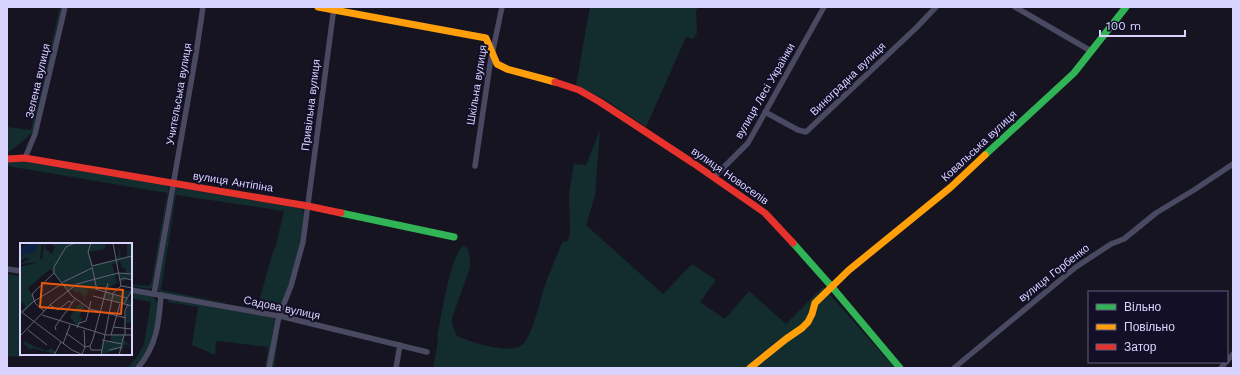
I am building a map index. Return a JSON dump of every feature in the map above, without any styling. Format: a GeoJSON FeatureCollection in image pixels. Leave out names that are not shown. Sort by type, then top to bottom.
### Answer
{"type":"FeatureCollection","features":[{"type":"Feature","properties":{"kind":"street","name":"Зелена вулиця"},"geometry":{"type":"LineString","coordinates":[[25,158],[36,134],[65,7]]}},
{"type":"Feature","properties":{"kind":"street","name":"Учительська вулиця"},"geometry":{"type":"LineString","coordinates":[[154,294],[203,7]]}},
{"type":"Feature","properties":{"kind":"street"},"geometry":{"type":"LineString","coordinates":[[318,7],[333,8]]}},
{"type":"Feature","properties":{"kind":"street","name":"Шкільна вулиця"},"geometry":{"type":"LineString","coordinates":[[475,166],[492,50],[502,7]]}},
{"type":"Feature","properties":{"kind":"street","name":"вулиця Лесі Українки"},"geometry":{"type":"LineString","coordinates":[[714,177],[748,143],[824,7]]}},
{"type":"Feature","properties":{"kind":"street","name":"Виноградна вулиця"},"geometry":{"type":"LineString","coordinates":[[765,112],[798,130],[806,132],[917,27],[936,7]]}},
{"type":"Feature","properties":{"kind":"street"},"geometry":{"type":"LineString","coordinates":[[1015,7],[1092,51]]}},
{"type":"Feature","properties":{"kind":"street","name":"Ковальська вулиця"},"geometry":{"type":"LineString","coordinates":[[750,368],[802,328],[808,322],[815,303],[849,270],[950,187],[1074,73],[1126,7]]}},
{"type":"Feature","properties":{"kind":"street","name":"вулиця Новоселів"},"geometry":{"type":"LineString","coordinates":[[333,8],[486,38],[497,64],[507,69],[578,90],[600,102],[714,177],[765,213],[832,287],[900,368]]}},
{"type":"Feature","properties":{"kind":"street","name":"Привільна вулиця"},"geometry":{"type":"LineString","coordinates":[[269,368],[280,316],[291,286],[303,242],[333,8]]}},
{"type":"Feature","properties":{"kind":"street","name":"вулиця Антіпіна"},"geometry":{"type":"LineString","coordinates":[[7,159],[25,158],[308,206],[454,237]]}},
{"type":"Feature","properties":{"kind":"street","name":"вулиця Горбенко"},"geometry":{"type":"LineString","coordinates":[[954,368],[1076,267],[1111,244],[1124,239],[1156,213],[1233,164]]}},
{"type":"Feature","properties":{"kind":"street"},"geometry":{"type":"LineString","coordinates":[[7,269],[20,271]]}},
{"type":"Feature","properties":{"kind":"street","name":"Садова вулиця"},"geometry":{"type":"LineString","coordinates":[[132,290],[280,316],[427,352]]}},
{"type":"Feature","properties":{"kind":"street"},"geometry":{"type":"LineString","coordinates":[[138,368],[150,352],[154,343],[158,330],[161,295]]}},
{"type":"Feature","properties":{"kind":"street"},"geometry":{"type":"LineString","coordinates":[[396,368],[400,345]]}},
{"type":"Feature","properties":{"kind":"green space"},"geometry":{"type":"Polygon","coordinates":[[[60,7],[63,7],[33,132],[7,153],[7,127],[31,130],[60,7]]]}},
{"type":"Feature","properties":{"kind":"green space"},"geometry":{"type":"Polygon","coordinates":[[[590,7],[698,7],[696,11],[697,33],[693,39],[686,37],[646,127],[604,99],[576,85],[590,7]]]}},
{"type":"Feature","properties":{"kind":"green space"},"geometry":{"type":"Polygon","coordinates":[[[600,130],[595,196],[586,225],[663,294],[692,264],[716,280],[700,302],[725,319],[749,291],[786,324],[823,287],[895,368],[433,368],[438,341],[437,337],[450,274],[458,252],[463,246],[468,250],[470,268],[452,318],[452,324],[457,336],[480,344],[508,349],[516,348],[526,341],[538,310],[544,288],[561,245],[564,241],[567,242],[570,234],[569,193],[574,164],[586,165],[600,130]]]}},
{"type":"Feature","properties":{"kind":"green space"},"geometry":{"type":"Polygon","coordinates":[[[7,160],[22,161],[167,185],[169,187],[154,284],[152,288],[148,289],[132,286],[132,284],[148,286],[151,284],[167,193],[7,166],[7,160]]]}},
{"type":"Feature","properties":{"kind":"green space"},"geometry":{"type":"Polygon","coordinates":[[[175,187],[303,209],[303,225],[293,275],[288,291],[283,301],[279,305],[270,309],[257,308],[276,245],[284,211],[176,195],[161,290],[226,303],[166,294],[161,293],[158,290],[157,287],[175,187]]]}},
{"type":"Feature","properties":{"kind":"green space"},"geometry":{"type":"Polygon","coordinates":[[[7,274],[20,276],[20,355],[22,355],[22,357],[7,356],[7,274]]]}},
{"type":"Feature","properties":{"kind":"green space"},"geometry":{"type":"Polygon","coordinates":[[[132,293],[153,297],[157,303],[158,316],[154,337],[145,356],[135,368],[128,368],[144,344],[151,302],[132,298],[132,293]]]}},
{"type":"Feature","properties":{"kind":"green space"},"geometry":{"type":"Polygon","coordinates":[[[171,298],[270,316],[280,323],[274,368],[265,368],[268,347],[216,341],[215,355],[192,345],[198,307],[168,302],[171,298]]]}},
{"type":"Feature","properties":{"kind":"traffic: fast"},"geometry":{"type":"LineString","coordinates":[[985,155],[1074,73],[1126,7]]}},
{"type":"Feature","properties":{"kind":"traffic: fast"},"geometry":{"type":"LineString","coordinates":[[341,213],[454,237]]}},
{"type":"Feature","properties":{"kind":"traffic: fast"},"geometry":{"type":"LineString","coordinates":[[793,243],[900,368]]}},
{"type":"Feature","properties":{"kind":"traffic: slow"},"geometry":{"type":"LineString","coordinates":[[318,7],[486,38],[497,64],[507,69],[555,82]]}},
{"type":"Feature","properties":{"kind":"traffic: slow"},"geometry":{"type":"LineString","coordinates":[[750,368],[802,328],[808,322],[815,303],[849,270],[951,187],[985,155]]}},
{"type":"Feature","properties":{"kind":"traffic: jam"},"geometry":{"type":"LineString","coordinates":[[555,82],[579,90],[600,102],[693,163],[765,213],[793,243]]}},
{"type":"Feature","properties":{"kind":"traffic: jam"},"geometry":{"type":"LineString","coordinates":[[7,159],[25,158],[308,206],[341,213]]}}]}
